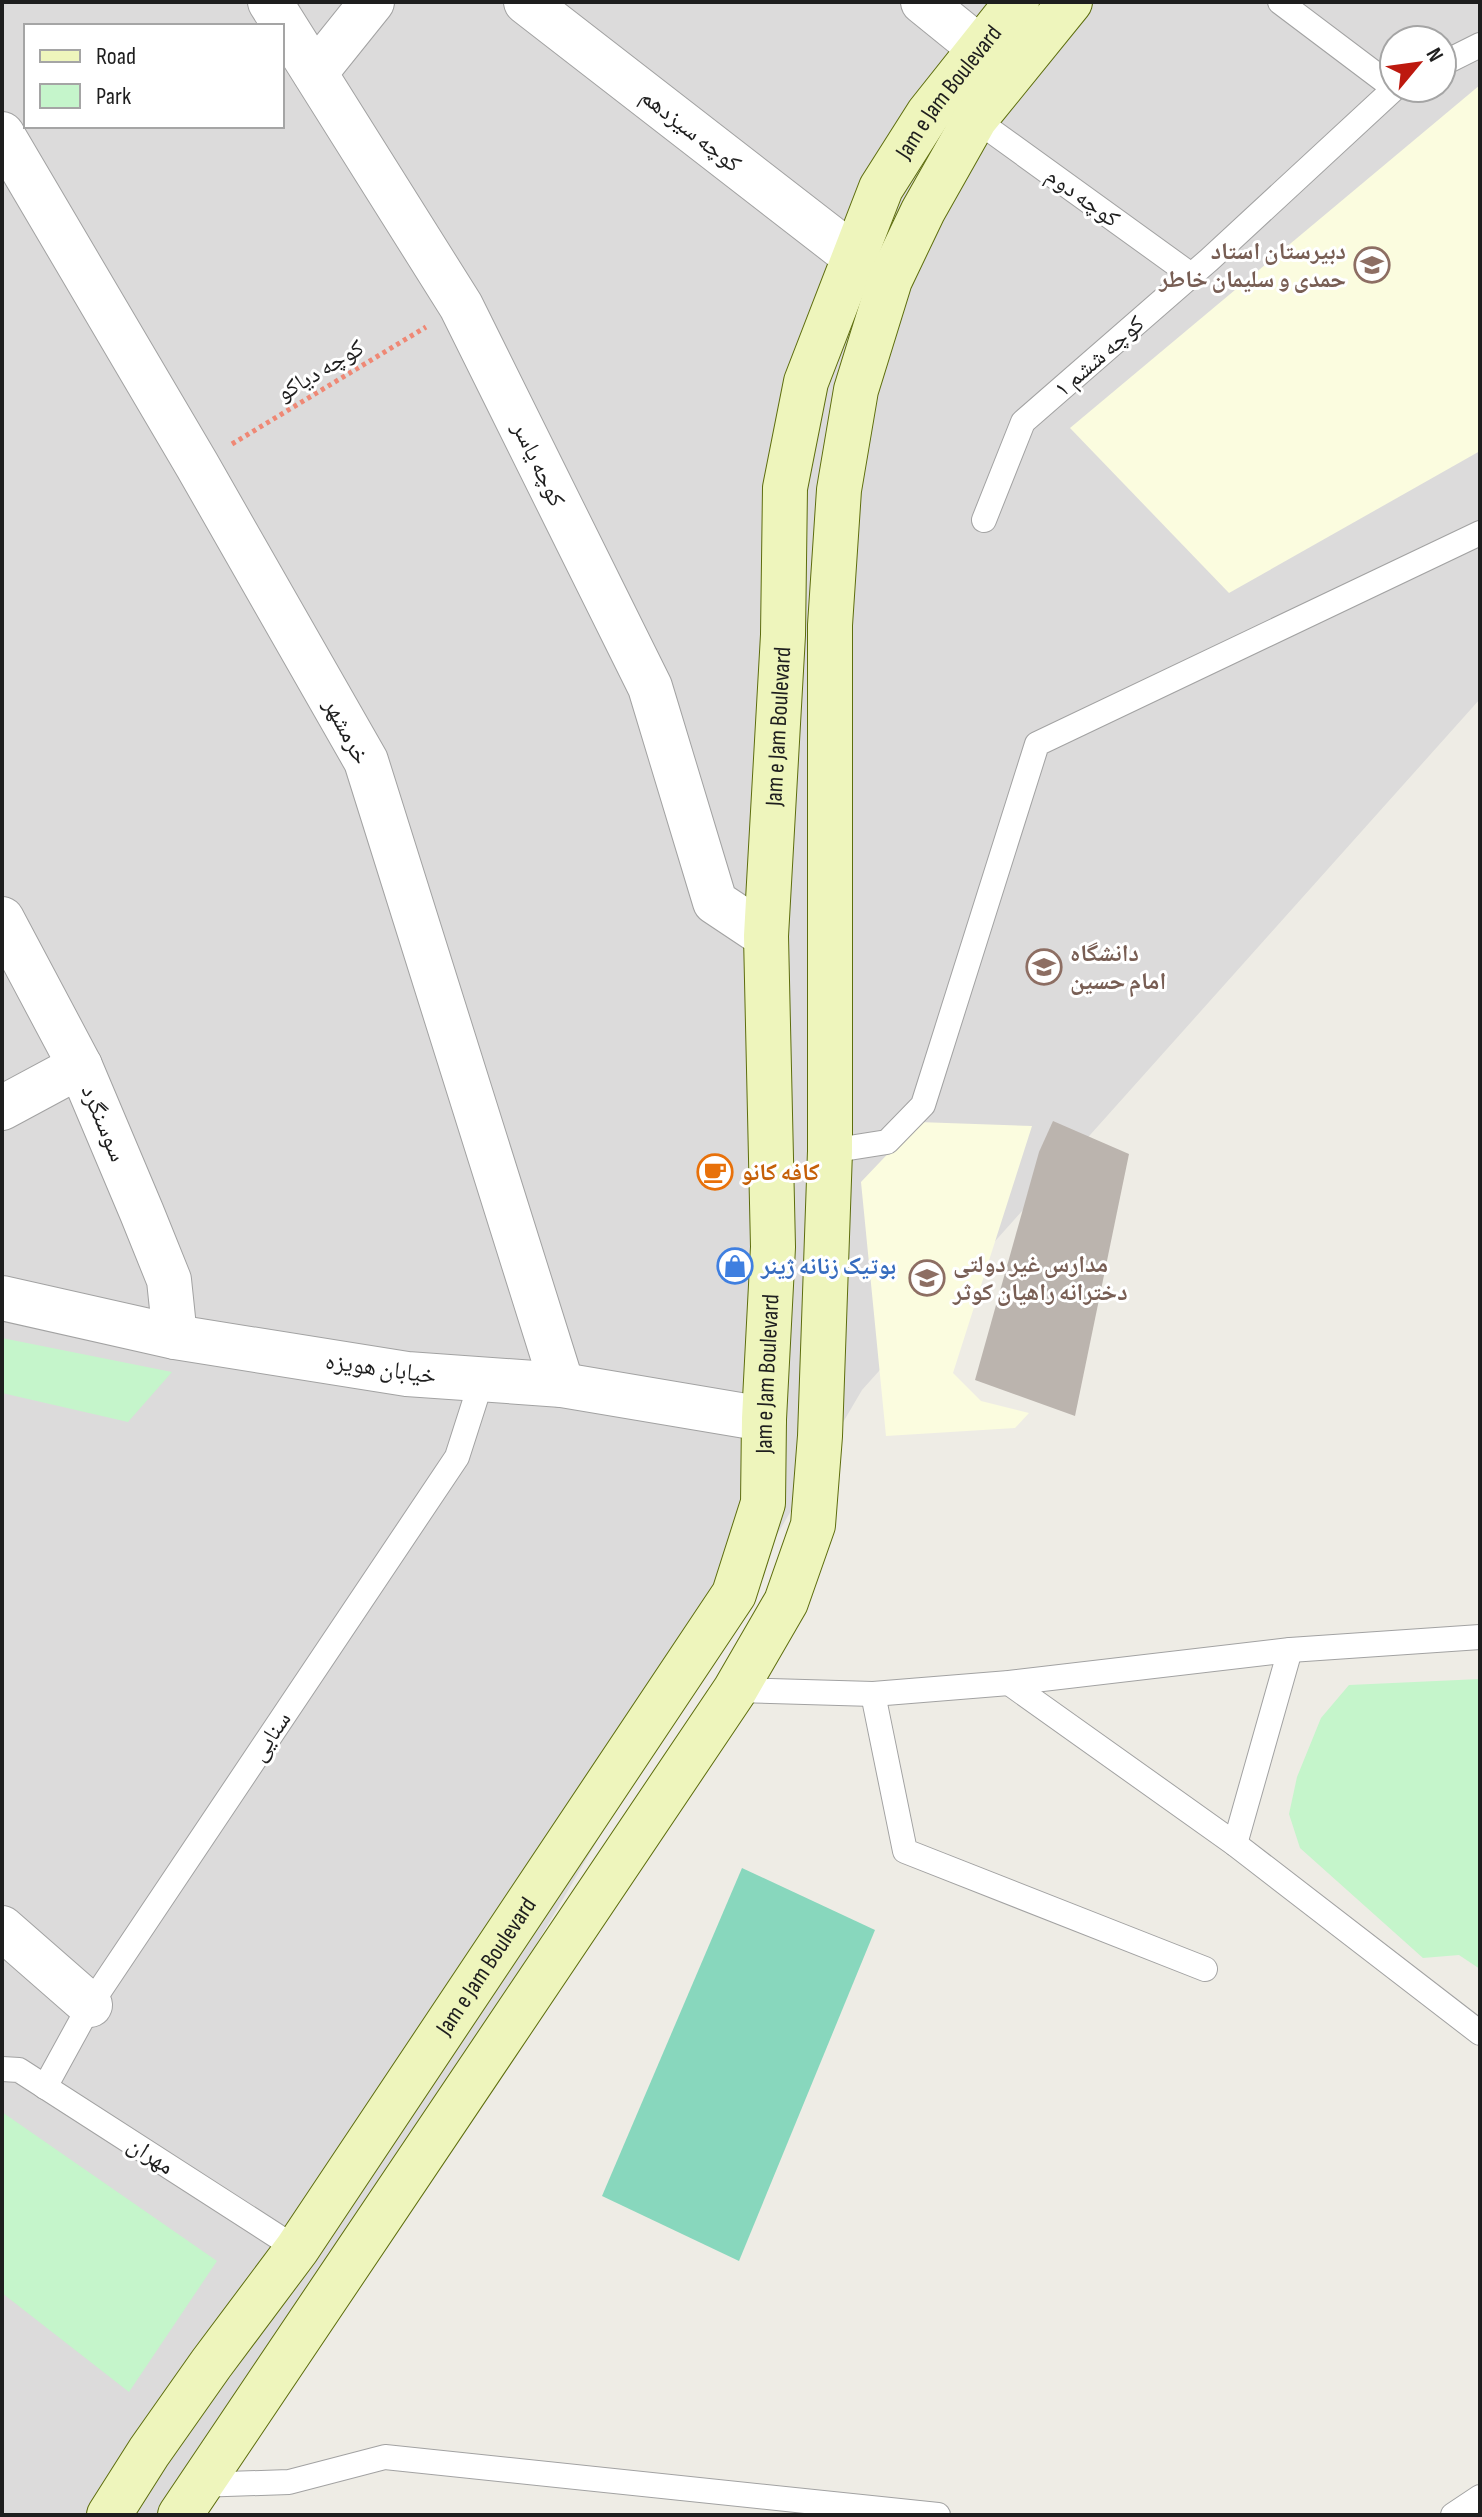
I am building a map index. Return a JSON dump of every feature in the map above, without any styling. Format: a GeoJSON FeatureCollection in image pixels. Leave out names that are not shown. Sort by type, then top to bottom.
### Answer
{"type":"FeatureCollection","features":[{"type":"Feature","properties":{"kind":"main road","name":"Jam e Jam Boulevard"},"geometry":{"type":"LineString","coordinates":[[109,2515],[202,2377],[297,2249],[734,1594],[763,1503],[773,1247],[766,936],[783,635],[785,488],[806,382],[881,188],[928,114],[1017,2]]}},
{"type":"Feature","properties":{"kind":"main road","name":"Jam e Jam Boulevard"},"geometry":{"type":"LineString","coordinates":[[188,2500],[735,1690],[786,1602],[813,1525],[820,1436],[830,1151],[830,625],[839,490],[856,390],[890,280],[923,211],[975,119],[1070,2]]}},
{"type":"Feature","properties":{"kind":"street","name":"کوچه یاسر"},"geometry":{"type":"LineString","coordinates":[[270,2],[284,24]]}},
{"type":"Feature","properties":{"kind":"street"},"geometry":{"type":"LineString","coordinates":[[315,73],[372,2]]}},
{"type":"Feature","properties":{"kind":"street","name":"کوچه سیزدهم"},"geometry":{"type":"LineString","coordinates":[[526,2],[856,258]]}},
{"type":"Feature","properties":{"kind":"street"},"geometry":{"type":"LineString","coordinates":[[923,2],[981,49]]}},
{"type":"Feature","properties":{"kind":"street","name":"کوچه یاسر"},"geometry":{"type":"LineString","coordinates":[[284,24],[461,306],[650,687],[715,902],[766,936]]}},
{"type":"Feature","properties":{"kind":"street","name":"خرمشهر"},"geometry":{"type":"LineString","coordinates":[[2,134],[197,465],[366,761],[562,1385]]}},
{"type":"Feature","properties":{"kind":"street","name":"سوسنگرد"},"geometry":{"type":"LineString","coordinates":[[2,919],[80,1066],[169,1280],[175,1337]]}},
{"type":"Feature","properties":{"kind":"street"},"geometry":{"type":"LineString","coordinates":[[2,1108],[80,1066]]}},
{"type":"Feature","properties":{"kind":"street","name":"خیابان هویزه"},"geometry":{"type":"LineString","coordinates":[[2,1298],[175,1337],[407,1374],[562,1385],[764,1419]]}},
{"type":"Feature","properties":{"kind":"street"},"geometry":{"type":"LineString","coordinates":[[2,1928],[90,2005]]}},
{"type":"Feature","properties":{"kind":"lane"},"geometry":{"type":"LineString","coordinates":[[1280,2],[1378,76]]}},
{"type":"Feature","properties":{"kind":"lane"},"geometry":{"type":"LineString","coordinates":[[1458,56],[1480,45]]}},
{"type":"Feature","properties":{"kind":"lane","name":"کوچه ششم ۱"},"geometry":{"type":"LineString","coordinates":[[984,520],[1023,422],[1191,275],[1378,103]]}},
{"type":"Feature","properties":{"kind":"lane","name":"کوچه دوم"},"geometry":{"type":"LineString","coordinates":[[975,119],[1191,275]]}},
{"type":"Feature","properties":{"kind":"lane"},"geometry":{"type":"LineString","coordinates":[[830,1151],[887,1142],[923,1105],[1037,744],[1480,533]]}},
{"type":"Feature","properties":{"kind":"lane","name":"سنایی"},"geometry":{"type":"LineString","coordinates":[[45,2087],[90,2005],[457,1457],[482,1379]]}},
{"type":"Feature","properties":{"kind":"lane"},"geometry":{"type":"LineString","coordinates":[[735,1690],[873,1694],[1009,1683],[1290,1650],[1480,1637]]}},
{"type":"Feature","properties":{"kind":"lane"},"geometry":{"type":"LineString","coordinates":[[1235,1844],[1290,1650]]}},
{"type":"Feature","properties":{"kind":"lane"},"geometry":{"type":"LineString","coordinates":[[1009,1683],[1235,1844],[1480,2033]]}},
{"type":"Feature","properties":{"kind":"lane"},"geometry":{"type":"LineString","coordinates":[[873,1694],[905,1851],[1205,1969]]}},
{"type":"Feature","properties":{"kind":"lane","name":"مهران"},"geometry":{"type":"LineString","coordinates":[[2,2069],[19,2070],[297,2249]]}},
{"type":"Feature","properties":{"kind":"lane"},"geometry":{"type":"LineString","coordinates":[[188,2500],[289,2482],[385,2457],[938,2515]]}},
{"type":"Feature","properties":{"kind":"lane"},"geometry":{"type":"LineString","coordinates":[[1453,2515],[1480,2497]]}},
{"type":"Feature","properties":{"kind":"path","name":"کوچه دیاکو"},"geometry":{"type":"LineString","coordinates":[[197,465],[461,306]]}},
{"type":"Feature","properties":{"kind":"shaded area"},"geometry":{"type":"Polygon","coordinates":[[[2,2],[1480,2],[1480,699],[862,1390],[201,2515],[2,2515],[2,2]]]}},
{"type":"Feature","properties":{"kind":"shaded area","name":"دبیرستان استاد حمدی و سلیمان خاطر"},"geometry":{"type":"Polygon","coordinates":[[[1480,85],[1480,451],[1229,593],[1070,428],[1480,85]]]}},
{"type":"Feature","properties":{"kind":"shaded area","name":"مدارس غیر دولتی دخترانه راهیان کوثر"},"geometry":{"type":"Polygon","coordinates":[[[918,1122],[1032,1126],[953,1373],[981,1401],[1029,1413],[1015,1428],[886,1436],[861,1182],[918,1122]]]}},
{"type":"Feature","properties":{"kind":"green space"},"geometry":{"type":"Polygon","coordinates":[[[2,1338],[172,1372],[128,1422],[2,1393],[2,1338]]]}},
{"type":"Feature","properties":{"kind":"green space"},"geometry":{"type":"Polygon","coordinates":[[[1480,1679],[1480,1969],[1459,1955],[1423,1958],[1300,1848],[1289,1814],[1297,1777],[1321,1718],[1349,1685],[1480,1679]]]}},
{"type":"Feature","properties":{"kind":"green space"},"geometry":{"type":"Polygon","coordinates":[[[742,1868],[875,1930],[739,2261],[602,2196],[742,1868]]]}},
{"type":"Feature","properties":{"kind":"green space"},"geometry":{"type":"Polygon","coordinates":[[[2,2112],[217,2261],[129,2392],[2,2293],[2,2112]]]}},
{"type":"Feature","properties":{"kind":"building"},"geometry":{"type":"Polygon","coordinates":[[[1053,1121],[1129,1154],[1075,1416],[975,1380],[1039,1152],[1053,1121]]]}},
{"type":"Feature","properties":{"kind":"place","name":"دبیرستان استاد حمدی و سلیمان خاطر"},"geometry":{"type":"Point","coordinates":[1372,265]}},
{"type":"Feature","properties":{"kind":"place","name":"دانشگاه امام حسین"},"geometry":{"type":"Point","coordinates":[1044,967]}},
{"type":"Feature","properties":{"kind":"place","name":"کافه کانو"},"geometry":{"type":"Point","coordinates":[715,1172]}},
{"type":"Feature","properties":{"kind":"place","name":"بوتیک زنانه ژینر"},"geometry":{"type":"Point","coordinates":[735,1266]}},
{"type":"Feature","properties":{"kind":"place","name":"مدارس غیر دولتی دخترانه راهیان کوثر"},"geometry":{"type":"Point","coordinates":[927,1278]}}]}
